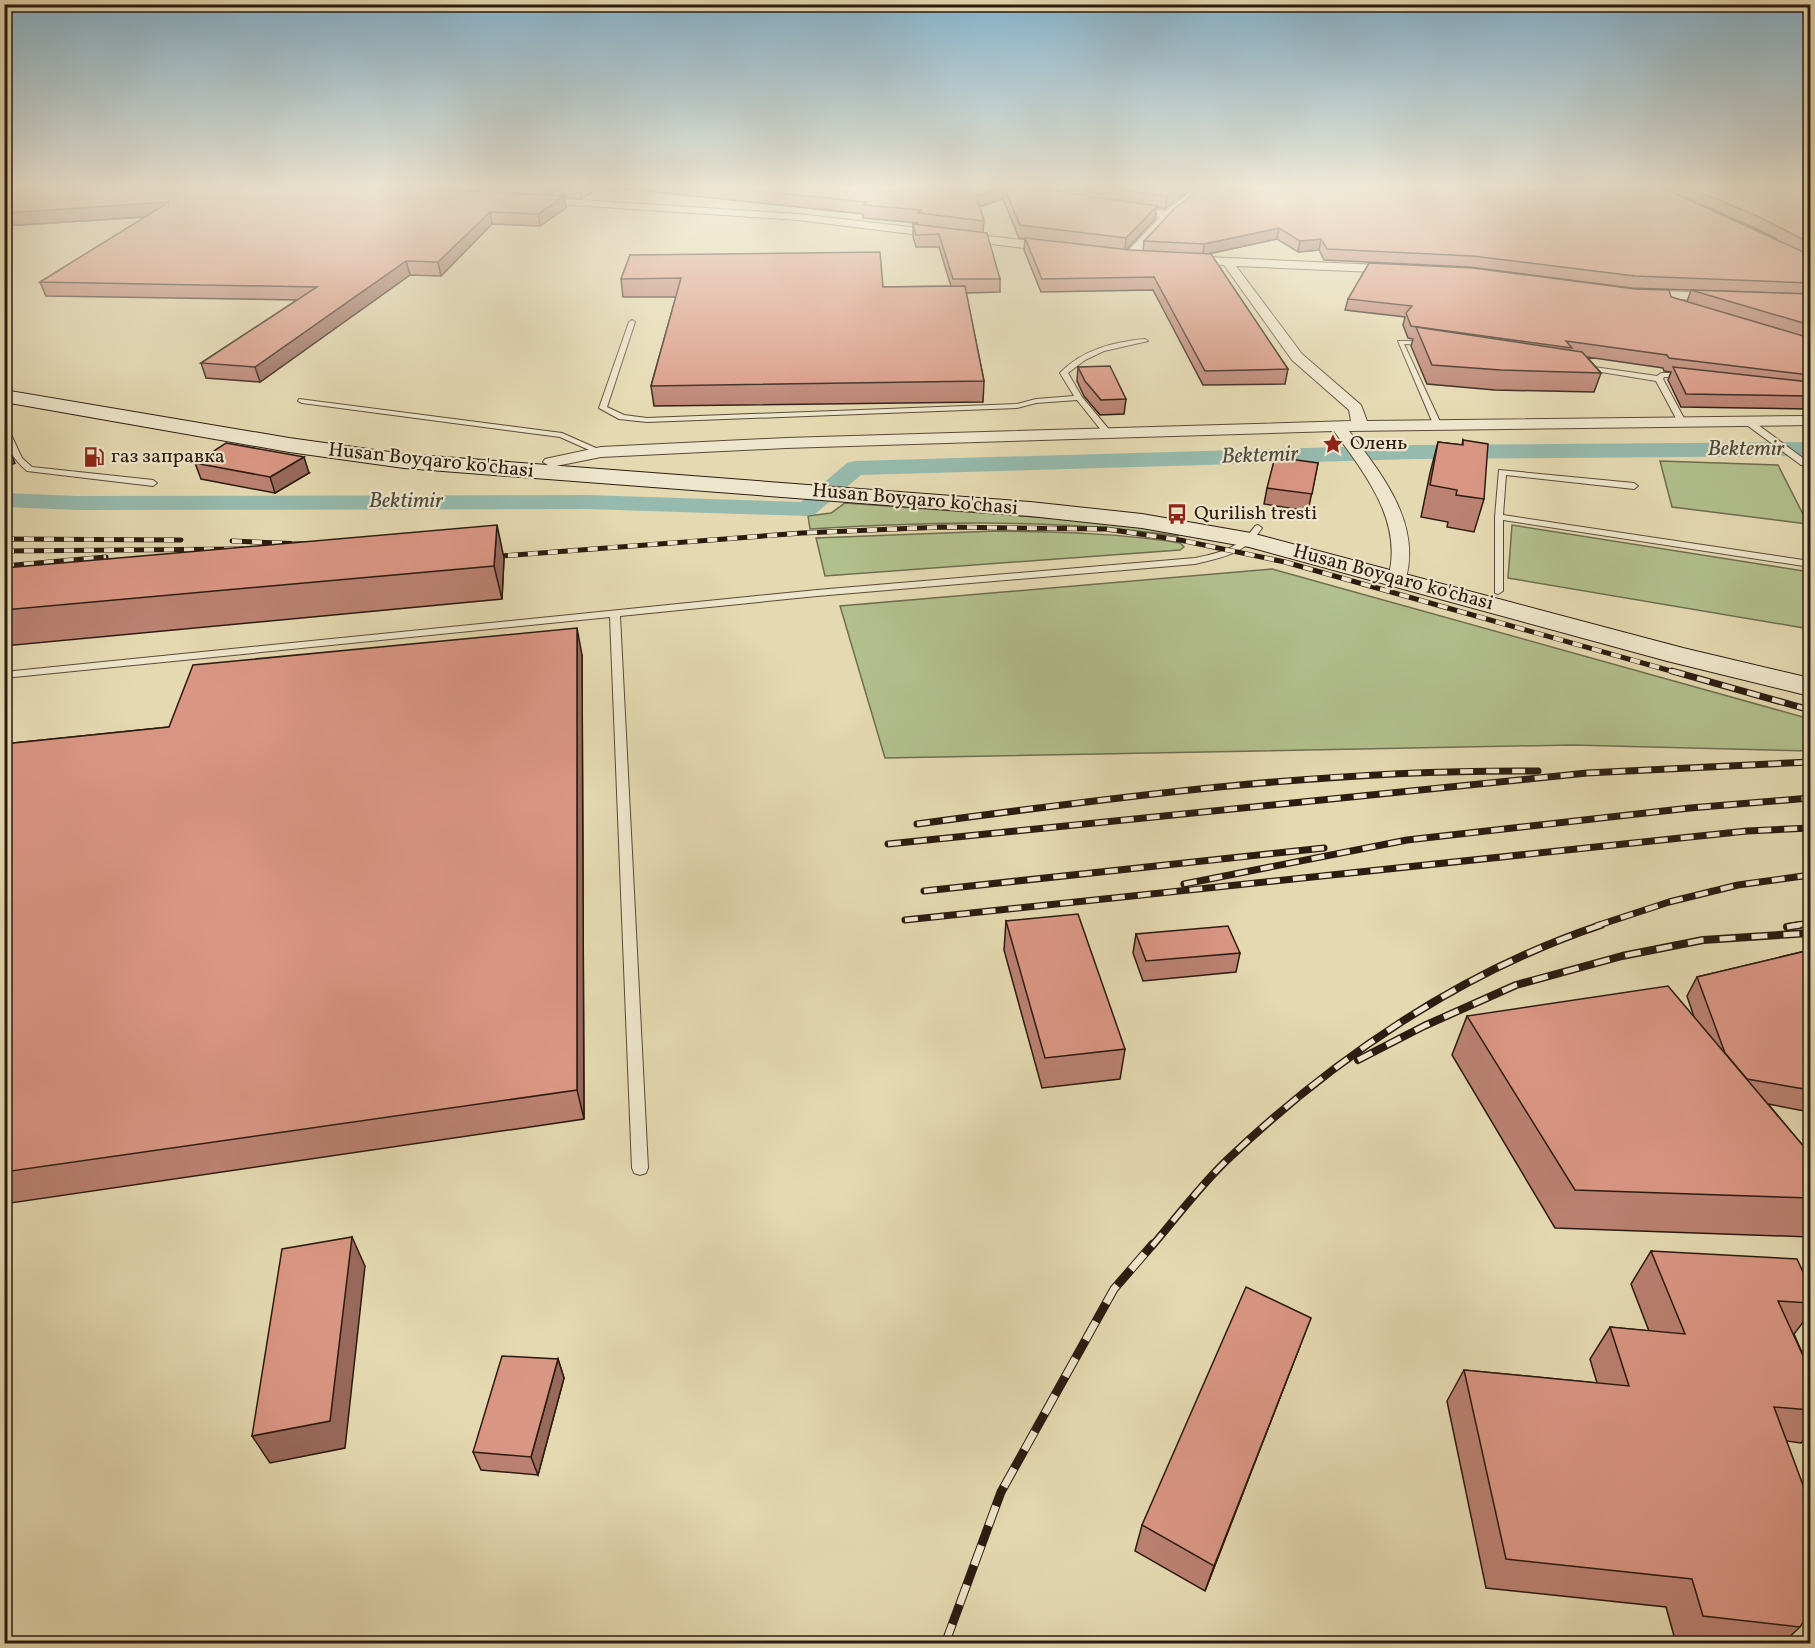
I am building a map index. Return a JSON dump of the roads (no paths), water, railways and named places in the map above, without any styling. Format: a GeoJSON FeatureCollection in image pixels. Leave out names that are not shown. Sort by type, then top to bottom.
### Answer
{"type":"FeatureCollection","features":[{"type":"Feature","properties":{"kind":"main road","name":"Husan Boyqaro ko'chasi"},"geometry":{"type":"LineString","coordinates":[[4,386],[417,452],[795,485]]}},
{"type":"Feature","properties":{"kind":"main road","name":"Husan Boyqaro ko'chasi"},"geometry":{"type":"LineString","coordinates":[[4,396],[289,445],[404,461],[877,491],[1255,534],[1400,571],[1677,655],[1810,687]]}},
{"type":"Feature","properties":{"kind":"main road","name":"Husan Boyqaro ko'chasi"},"geometry":{"type":"LineString","coordinates":[[1400,571],[1498,591],[1810,670]]}},
{"type":"Feature","properties":{"kind":"street"},"geometry":{"type":"LineString","coordinates":[[1208,262],[1413,270]]}},
{"type":"Feature","properties":{"kind":"street"},"geometry":{"type":"LineString","coordinates":[[1228,263],[1297,357],[1356,408],[1360,426]]}},
{"type":"Feature","properties":{"kind":"street"},"geometry":{"type":"LineString","coordinates":[[1619,292],[1737,297]]}},
{"type":"Feature","properties":{"kind":"street"},"geometry":{"type":"LineString","coordinates":[[1642,294],[1690,309]]}},
{"type":"Feature","properties":{"kind":"street"},"geometry":{"type":"LineString","coordinates":[[551,462],[601,452],[1108,433],[1338,426],[1810,421]]}},
{"type":"Feature","properties":{"kind":"street"},"geometry":{"type":"LineString","coordinates":[[1338,426],[1376,478],[1403,540],[1400,571]]}},
{"type":"Feature","properties":{"kind":"lane"},"geometry":{"type":"LineString","coordinates":[[632,322],[603,408],[622,417],[647,420],[1017,406],[1036,401],[1079,398]]}},
{"type":"Feature","properties":{"kind":"lane"},"geometry":{"type":"LineString","coordinates":[[1438,426],[1400,342],[1405,340],[1439,345]]}},
{"type":"Feature","properties":{"kind":"lane"},"geometry":{"type":"LineString","coordinates":[[1108,433],[1079,398],[1064,373],[1081,357],[1120,343],[1145,341]]}},
{"type":"Feature","properties":{"kind":"lane"},"geometry":{"type":"LineString","coordinates":[[1578,367],[1659,378],[1661,375],[1673,374],[1696,377]]}},
{"type":"Feature","properties":{"kind":"lane"},"geometry":{"type":"LineString","coordinates":[[1659,378],[1682,422]]}},
{"type":"Feature","properties":{"kind":"lane"},"geometry":{"type":"LineString","coordinates":[[302,400],[562,435],[601,452]]}},
{"type":"Feature","properties":{"kind":"lane"},"geometry":{"type":"LineString","coordinates":[[1747,421],[1804,463]]}},
{"type":"Feature","properties":{"kind":"lane"},"geometry":{"type":"LineString","coordinates":[[4,428],[18,459],[30,468],[153,483]]}},
{"type":"Feature","properties":{"kind":"lane"},"geometry":{"type":"LineString","coordinates":[[1498,591],[1502,472],[1634,486]]}},
{"type":"Feature","properties":{"kind":"lane"},"geometry":{"type":"LineString","coordinates":[[1499,517],[1810,564]]}},
{"type":"Feature","properties":{"kind":"lane"},"geometry":{"type":"LineString","coordinates":[[4,675],[817,593],[1195,561],[1237,551],[1255,534]]}},
{"type":"Feature","properties":{"kind":"lane"},"geometry":{"type":"LineString","coordinates":[[615,615],[640,1168]]}},
{"type":"Feature","properties":{"kind":"waterway","name":"Bektemir"},"geometry":{"type":"LineString","coordinates":[[4,500],[77,503],[587,502],[807,509],[855,468],[1414,452],[1810,449]]}},
{"type":"Feature","properties":{"kind":"railway"},"geometry":{"type":"LineString","coordinates":[[488,557],[802,533],[942,527],[1106,529],[1180,540],[1285,562],[1678,673]]}},
{"type":"Feature","properties":{"kind":"railway"},"geometry":{"type":"LineString","coordinates":[[4,539],[181,540]]}},
{"type":"Feature","properties":{"kind":"railway"},"geometry":{"type":"LineString","coordinates":[[232,541],[304,544]]}},
{"type":"Feature","properties":{"kind":"railway"},"geometry":{"type":"LineString","coordinates":[[4,551],[243,549]]}},
{"type":"Feature","properties":{"kind":"railway"},"geometry":{"type":"LineString","coordinates":[[4,566],[106,557]]}},
{"type":"Feature","properties":{"kind":"railway"},"geometry":{"type":"LineString","coordinates":[[1672,671],[1810,710]]}},
{"type":"Feature","properties":{"kind":"railway"},"geometry":{"type":"LineString","coordinates":[[888,844],[1587,773],[1810,762]]}},
{"type":"Feature","properties":{"kind":"railway"},"geometry":{"type":"LineString","coordinates":[[917,824],[1227,786],[1382,774],[1538,771]]}},
{"type":"Feature","properties":{"kind":"railway"},"geometry":{"type":"LineString","coordinates":[[1184,884],[1407,840],[1690,808],[1810,798]]}},
{"type":"Feature","properties":{"kind":"railway"},"geometry":{"type":"LineString","coordinates":[[905,920],[1747,831],[1810,828]]}},
{"type":"Feature","properties":{"kind":"railway"},"geometry":{"type":"LineString","coordinates":[[924,891],[1324,848]]}},
{"type":"Feature","properties":{"kind":"railway"},"geometry":{"type":"LineString","coordinates":[[1596,926],[1669,902],[1738,885],[1810,875]]}},
{"type":"Feature","properties":{"kind":"railway"},"geometry":{"type":"LineString","coordinates":[[1791,926],[1810,923]]}},
{"type":"Feature","properties":{"kind":"railway"},"geometry":{"type":"LineString","coordinates":[[1152,1246],[1227,1160],[1310,1087],[1355,1054],[1401,1022],[1498,967],[1549,944],[1601,925]]}},
{"type":"Feature","properties":{"kind":"railway"},"geometry":{"type":"LineString","coordinates":[[1787,927],[1800,925]]}},
{"type":"Feature","properties":{"kind":"railway"},"geometry":{"type":"LineString","coordinates":[[1358,1060],[1424,1026],[1516,985],[1622,956],[1703,940],[1810,933]]}},
{"type":"Feature","properties":{"kind":"railway"},"geometry":{"type":"LineString","coordinates":[[945,1644],[1001,1492],[1114,1289],[1153,1244]]}},
{"type":"Feature","properties":{"kind":"place","name":"Олень"},"geometry":{"type":"Point","coordinates":[1333,444]}},
{"type":"Feature","properties":{"kind":"place","name":"газ заправка"},"geometry":{"type":"Point","coordinates":[94,457]}},
{"type":"Feature","properties":{"kind":"place","name":"Qurilish tresti"},"geometry":{"type":"Point","coordinates":[1177,514]}},
{"type":"Feature","properties":{"kind":"water label","name":"Bektimir"},"geometry":{"type":"Point","coordinates":[406,501]}}]}
